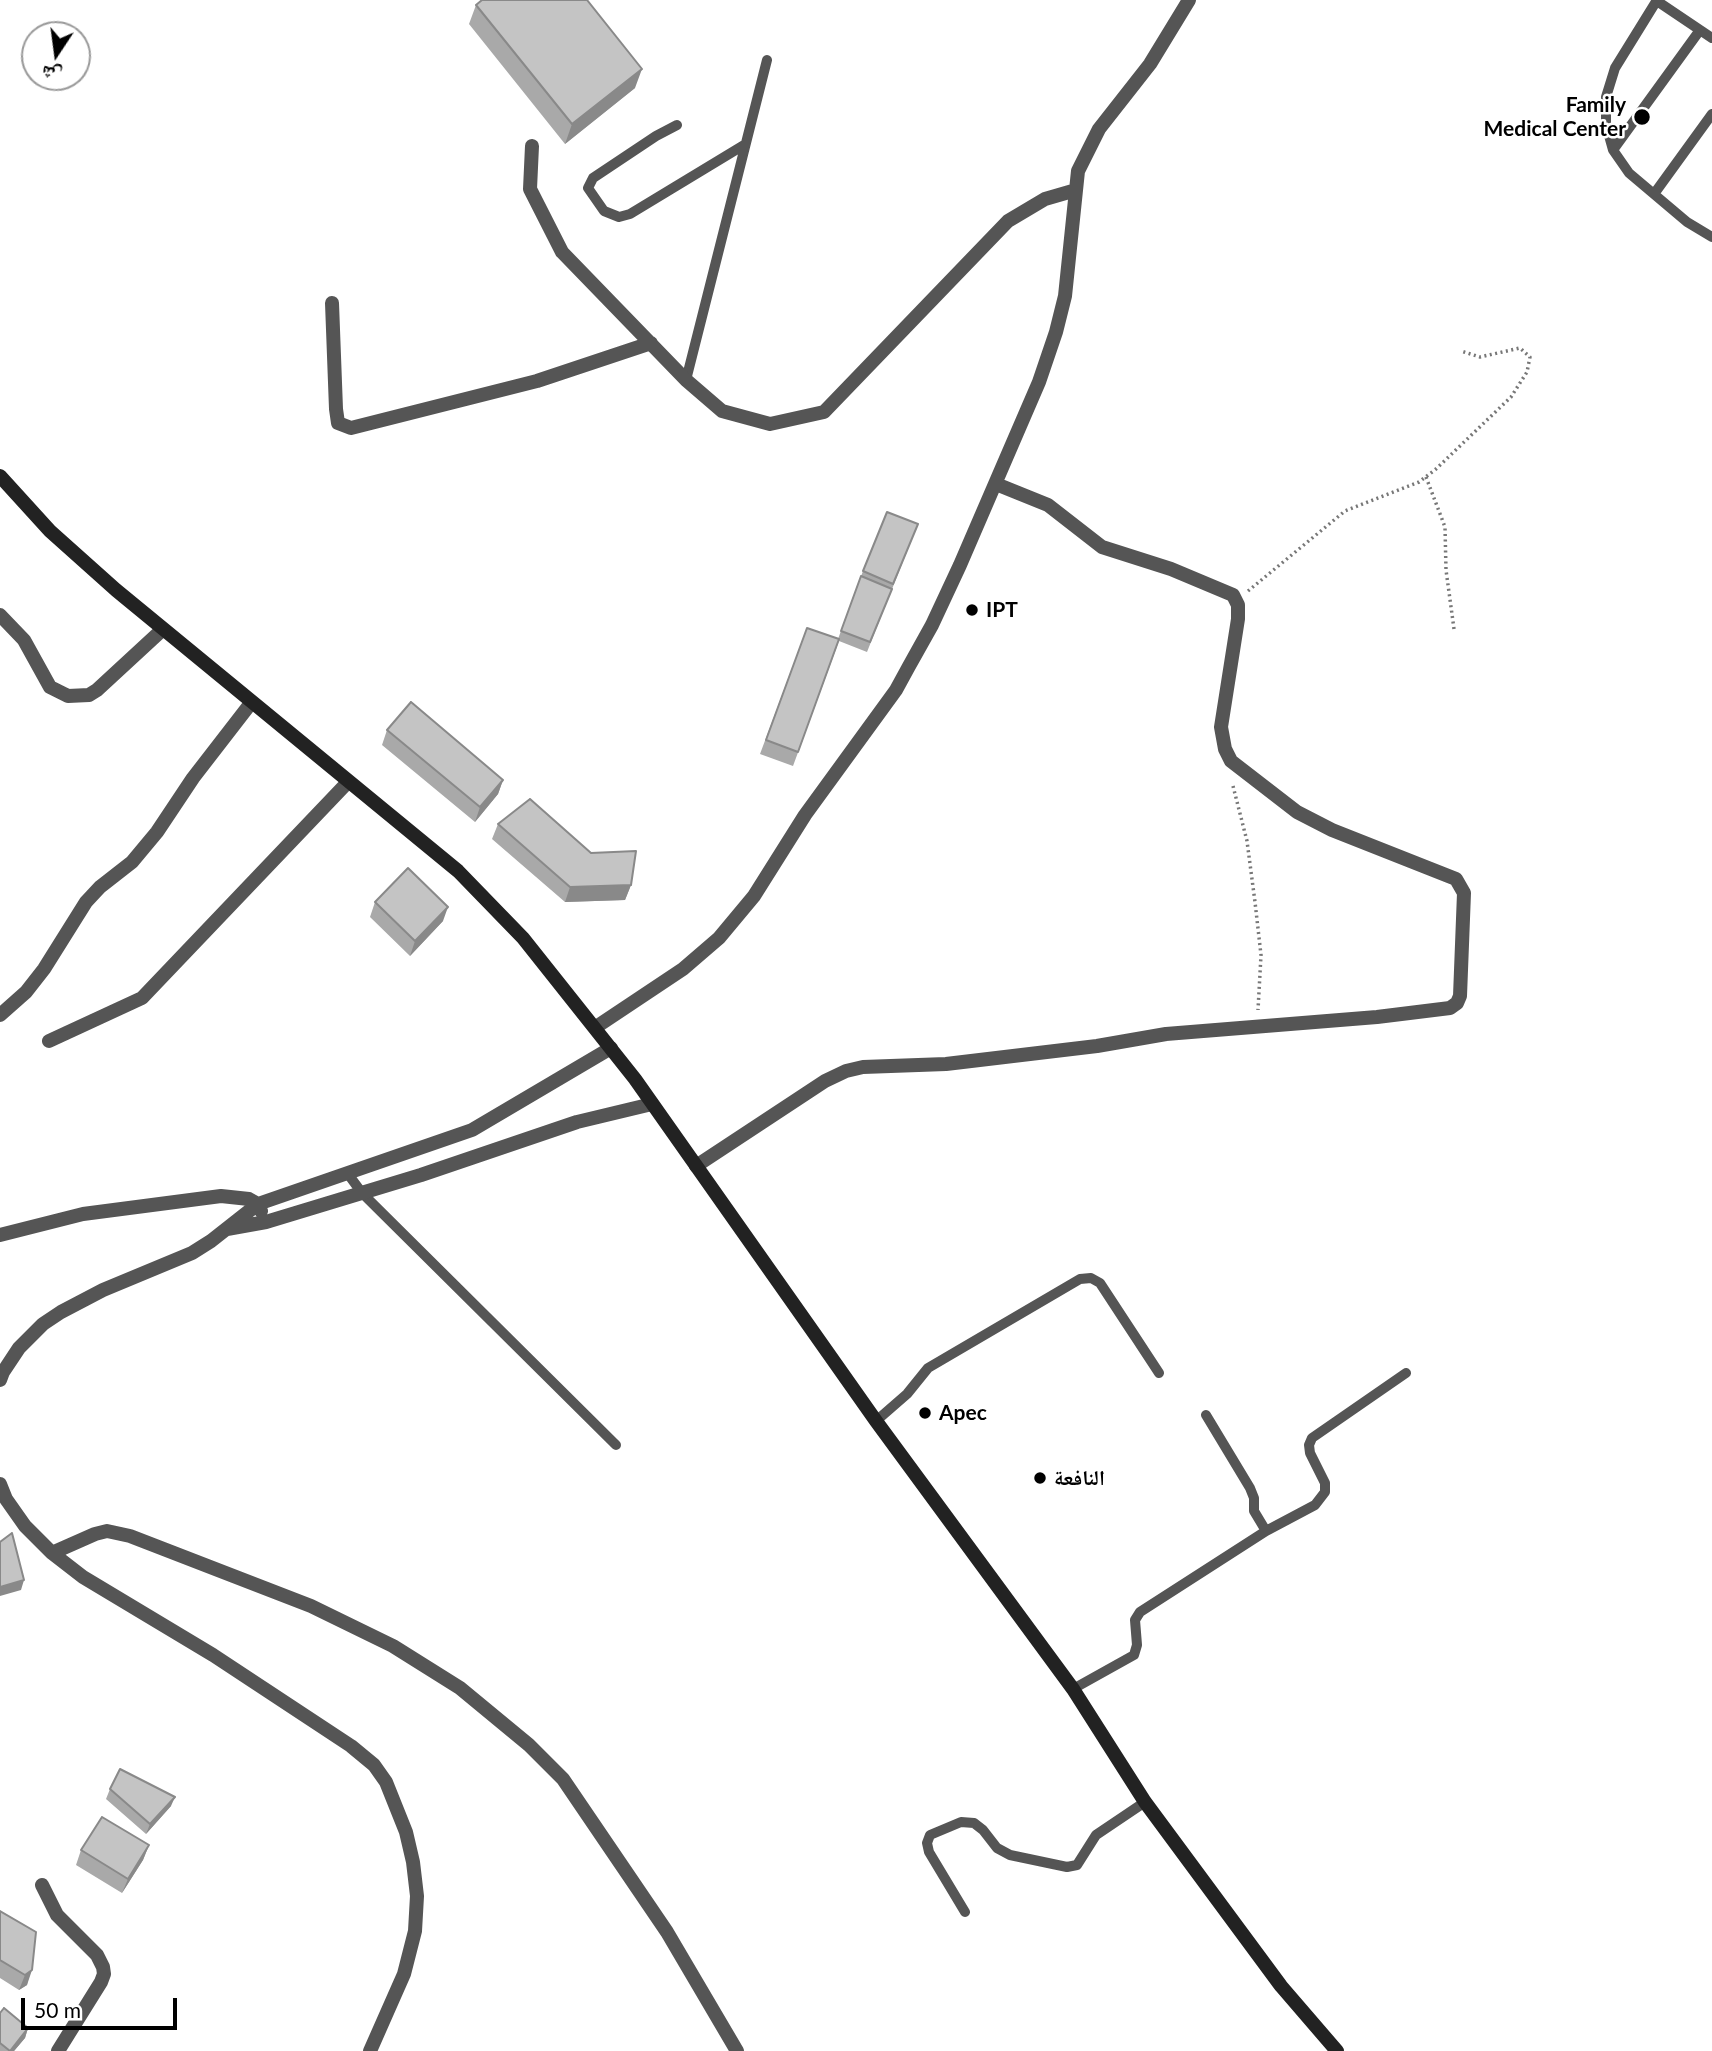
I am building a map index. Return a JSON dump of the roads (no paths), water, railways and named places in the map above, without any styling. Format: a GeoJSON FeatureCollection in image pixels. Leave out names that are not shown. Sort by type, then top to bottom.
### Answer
{"type":"FeatureCollection","features":[{"type":"Feature","properties":{"kind":"main road"},"geometry":{"type":"LineString","coordinates":[[0,476],[50,530],[162,630],[458,871],[523,938],[596,1027],[652,1104],[876,1421],[1073,1689],[1145,1802],[1281,1986],[1337,2051]]}},
{"type":"Feature","properties":{"kind":"street"},"geometry":{"type":"LineString","coordinates":[[596,1027],[683,969],[719,938],[754,896],[806,815],[896,690],[932,625],[996,484],[1034,394],[1056,332],[1069,266],[1079,171],[1100,129],[1150,64],[1189,0]]}},
{"type":"Feature","properties":{"kind":"street"},"geometry":{"type":"LineString","coordinates":[[532,146],[530,188],[562,252],[686,380],[722,411],[770,424],[824,412],[1008,221],[1045,199],[1076,190]]}},
{"type":"Feature","properties":{"kind":"street"},"geometry":{"type":"LineString","coordinates":[[332,303],[338,424],[351,428],[537,381],[651,344]]}},
{"type":"Feature","properties":{"kind":"street"},"geometry":{"type":"LineString","coordinates":[[696,1166],[825,1081],[846,1071],[863,1067],[946,1064],[1097,1046],[1166,1034],[1377,1017],[1455,1007],[1460,996],[1464,893],[1456,878],[1332,830],[1297,812],[1231,761],[1225,750],[1221,727],[1238,620],[1238,605],[1233,595],[1171,569],[1102,547],[1048,505],[996,484]]}},
{"type":"Feature","properties":{"kind":"street"},"geometry":{"type":"LineString","coordinates":[[0,615],[24,640],[50,687],[68,696],[89,695],[97,690],[162,630]]}},
{"type":"Feature","properties":{"kind":"street"},"geometry":{"type":"LineString","coordinates":[[0,1015],[26,992],[44,969],[86,902],[100,887],[132,862],[157,832],[200,769],[251,704]]}},
{"type":"Feature","properties":{"kind":"street"},"geometry":{"type":"LineString","coordinates":[[49,1041],[142,999],[348,782]]}},
{"type":"Feature","properties":{"kind":"street"},"geometry":{"type":"LineString","coordinates":[[0,1380],[19,1348],[43,1324],[103,1290],[178,1260],[226,1230],[258,1204],[472,1130],[611,1048]]}},
{"type":"Feature","properties":{"kind":"street"},"geometry":{"type":"LineString","coordinates":[[226,1230],[266,1222],[421,1175],[577,1122],[652,1104]]}},
{"type":"Feature","properties":{"kind":"street"},"geometry":{"type":"LineString","coordinates":[[412,1152],[421,1175]]}},
{"type":"Feature","properties":{"kind":"street"},"geometry":{"type":"LineString","coordinates":[[0,1235],[83,1214],[221,1196],[249,1199],[258,1204],[266,1222]]}},
{"type":"Feature","properties":{"kind":"street"},"geometry":{"type":"LineString","coordinates":[[0,1484],[3,1500],[25,1526],[52,1553],[83,1577],[213,1655],[351,1746],[374,1765],[386,1782],[406,1832],[413,1862],[417,1896],[416,1919],[404,1974],[370,2051]]}},
{"type":"Feature","properties":{"kind":"street"},"geometry":{"type":"LineString","coordinates":[[52,1553],[107,1531],[130,1536],[311,1606],[393,1646],[460,1688],[529,1745],[563,1779],[648,1901],[737,2051]]}},
{"type":"Feature","properties":{"kind":"street"},"geometry":{"type":"LineString","coordinates":[[42,1885],[57,1915],[97,1955],[104,1974],[102,1982],[58,2051]]}},
{"type":"Feature","properties":{"kind":"lane"},"geometry":{"type":"LineString","coordinates":[[1712,38],[1657,1],[1615,68],[1606,97],[1606,125],[1613,150],[1629,173],[1687,222],[1712,237]]}},
{"type":"Feature","properties":{"kind":"lane"},"geometry":{"type":"LineString","coordinates":[[1613,150],[1700,30]]}},
{"type":"Feature","properties":{"kind":"lane"},"geometry":{"type":"LineString","coordinates":[[686,380],[767,60]]}},
{"type":"Feature","properties":{"kind":"lane"},"geometry":{"type":"LineString","coordinates":[[1654,194],[1712,114]]}},
{"type":"Feature","properties":{"kind":"lane"},"geometry":{"type":"LineString","coordinates":[[677,125],[593,178],[588,188],[604,211],[619,217],[630,214],[744,145]]}},
{"type":"Feature","properties":{"kind":"lane"},"geometry":{"type":"LineString","coordinates":[[348,1174],[362,1193],[616,1445]]}},
{"type":"Feature","properties":{"kind":"lane"},"geometry":{"type":"LineString","coordinates":[[876,1421],[907,1394],[928,1367],[1080,1279],[1091,1278],[1100,1283],[1159,1373]]}},
{"type":"Feature","properties":{"kind":"lane"},"geometry":{"type":"LineString","coordinates":[[1073,1689],[1134,1655],[1138,1645],[1135,1620],[1140,1612],[1266,1531],[1315,1505],[1325,1492],[1325,1483],[1310,1453],[1312,1438],[1406,1373]]}},
{"type":"Feature","properties":{"kind":"lane"},"geometry":{"type":"LineString","coordinates":[[1206,1415],[1250,1488],[1254,1498],[1254,1511],[1266,1531]]}},
{"type":"Feature","properties":{"kind":"lane"},"geometry":{"type":"LineString","coordinates":[[965,1912],[929,1852],[927,1843],[930,1835],[961,1822],[974,1823],[984,1830],[997,1848],[1010,1855],[1067,1867],[1077,1866],[1096,1835],[1145,1802]]}},
{"type":"Feature","properties":{"kind":"place","name":"Family Medical Center"},"geometry":{"type":"Point","coordinates":[1642,117]}},
{"type":"Feature","properties":{"kind":"place","name":"IPT"},"geometry":{"type":"Point","coordinates":[972,610]}},
{"type":"Feature","properties":{"kind":"place","name":"Apec"},"geometry":{"type":"Point","coordinates":[925,1413]}},
{"type":"Feature","properties":{"kind":"place","name":"النافعة"},"geometry":{"type":"Point","coordinates":[1040,1478]}}]}
